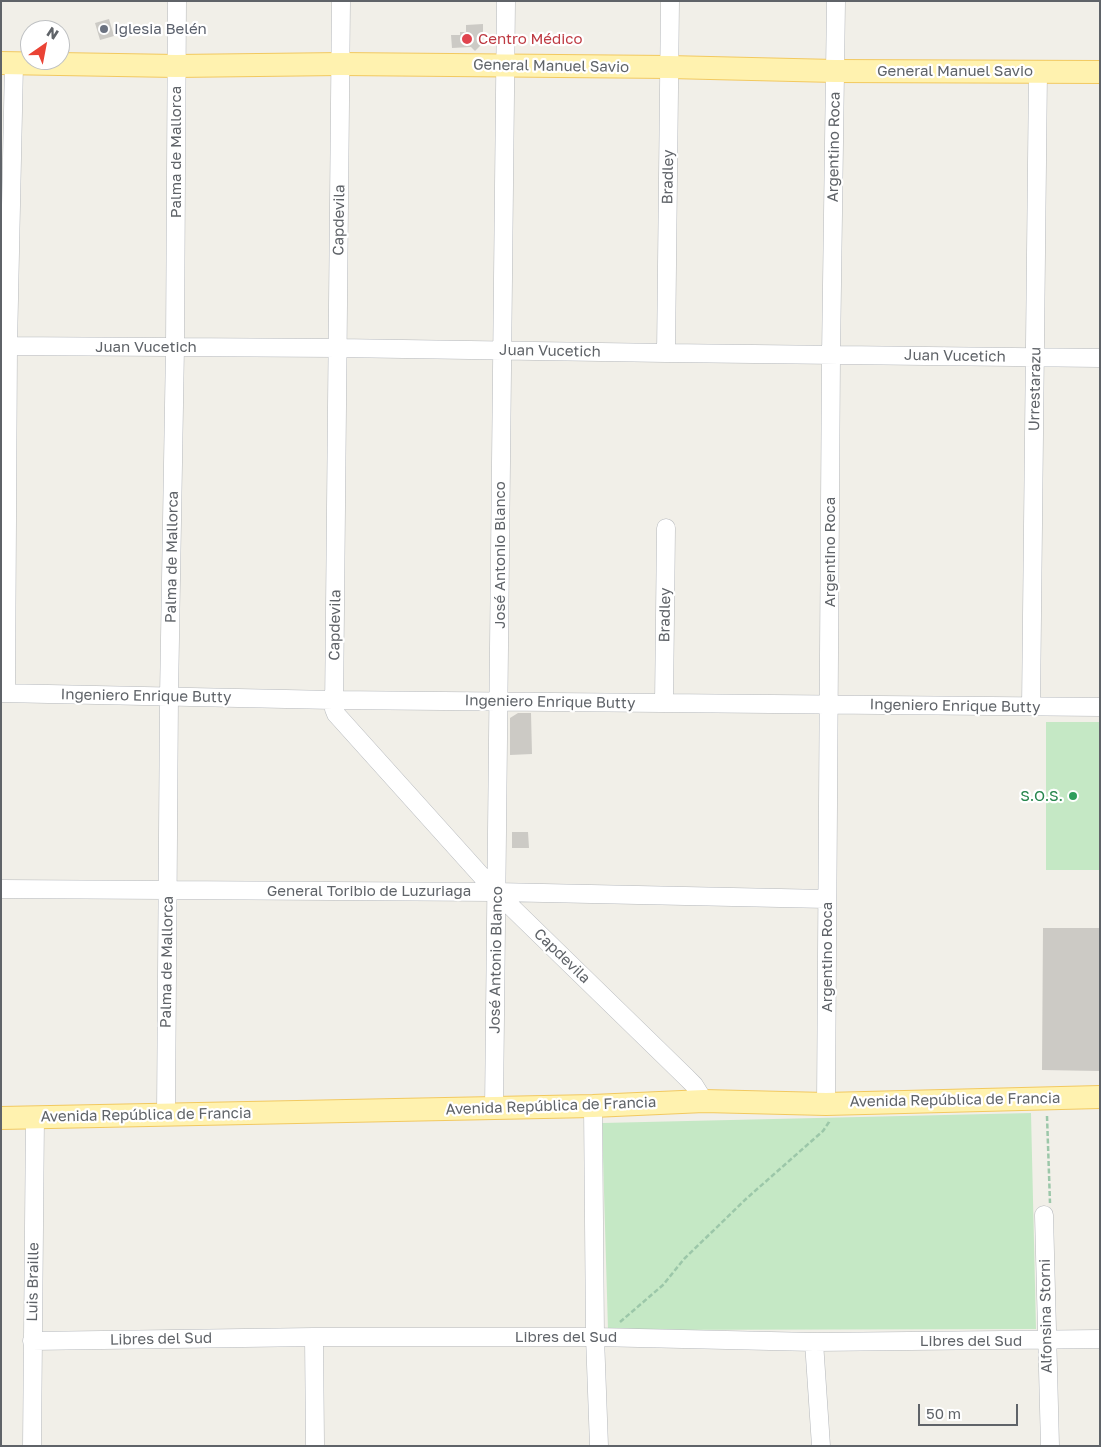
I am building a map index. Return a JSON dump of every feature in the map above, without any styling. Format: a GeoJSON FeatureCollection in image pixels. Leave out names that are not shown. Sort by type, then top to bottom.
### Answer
{"type":"FeatureCollection","features":[{"type":"Feature","properties":{"kind":"main road","name":"General Manuel Savio"},"geometry":{"type":"LineString","coordinates":[[8,64],[176,66],[340,64],[505,65],[835,71],[1100,72]]}},
{"type":"Feature","properties":{"kind":"main road","name":"Avenida República de Francia"},"geometry":{"type":"LineString","coordinates":[[1,1118],[593,1106],[704,1101],[826,1104],[1100,1097]]}},
{"type":"Feature","properties":{"kind":"street","name":"Palma de Mallorca"},"geometry":{"type":"LineString","coordinates":[[166,1114],[177,1]]}},
{"type":"Feature","properties":{"kind":"street","name":"Capdevila"},"geometry":{"type":"LineString","coordinates":[[341,1],[333,700],[336,714],[496,892],[686,1077],[704,1101]]}},
{"type":"Feature","properties":{"kind":"street","name":"José Antonio Blanco"},"geometry":{"type":"LineString","coordinates":[[494,1108],[506,1]]}},
{"type":"Feature","properties":{"kind":"street","name":"Bradley"},"geometry":{"type":"LineString","coordinates":[[666,353],[670,1]]}},
{"type":"Feature","properties":{"kind":"street","name":"Argentino Roca"},"geometry":{"type":"LineString","coordinates":[[826,1104],[831,354],[836,1]]}},
{"type":"Feature","properties":{"kind":"street"},"geometry":{"type":"LineString","coordinates":[[3,693],[8,64]]}},
{"type":"Feature","properties":{"kind":"street","name":"Urrestarazu"},"geometry":{"type":"LineString","coordinates":[[1031,706],[1038,72]]}},
{"type":"Feature","properties":{"kind":"street","name":"Juan Vucetich"},"geometry":{"type":"LineString","coordinates":[[5,346],[338,348],[1100,358]]}},
{"type":"Feature","properties":{"kind":"street","name":"Bradley"},"geometry":{"type":"LineString","coordinates":[[664,703],[666,528]]}},
{"type":"Feature","properties":{"kind":"street","name":"Ingeniero Enrique Butty"},"geometry":{"type":"LineString","coordinates":[[3,693],[333,700],[1100,707]]}},
{"type":"Feature","properties":{"kind":"street","name":"General Toribio de Luzuriaga"},"geometry":{"type":"LineString","coordinates":[[1,889],[496,892],[827,899]]}},
{"type":"Feature","properties":{"kind":"street"},"geometry":{"type":"LineString","coordinates":[[593,1106],[595,1337],[599,1446]]}},
{"type":"Feature","properties":{"kind":"street","name":"Luis Braille"},"geometry":{"type":"LineString","coordinates":[[32,1446],[35,1117]]}},
{"type":"Feature","properties":{"kind":"street","name":"Alfonsina Storni"},"geometry":{"type":"LineString","coordinates":[[1044,1215],[1050,1446]]}},
{"type":"Feature","properties":{"kind":"street"},"geometry":{"type":"LineString","coordinates":[[314,1337],[315,1444]]}},
{"type":"Feature","properties":{"kind":"street","name":"Libres del Sud"},"geometry":{"type":"LineString","coordinates":[[32,1341],[314,1337],[595,1337],[814,1342],[1100,1339]]}},
{"type":"Feature","properties":{"kind":"street"},"geometry":{"type":"LineString","coordinates":[[814,1342],[821,1446]]}},
{"type":"Feature","properties":{"kind":"path"},"geometry":{"type":"LineString","coordinates":[[1044,1215],[1050,1203],[1047,1098]]}},
{"type":"Feature","properties":{"kind":"path"},"geometry":{"type":"LineString","coordinates":[[595,1337],[633,1312],[663,1285],[684,1259],[747,1198],[823,1132],[829,1122],[826,1104]]}},
{"type":"Feature","properties":{"kind":"green space","name":"S.O.S."},"geometry":{"type":"Polygon","coordinates":[[[1046,722],[1100,722],[1100,870],[1046,870],[1046,722]]]}},
{"type":"Feature","properties":{"kind":"green space"},"geometry":{"type":"Polygon","coordinates":[[[1031,1113],[1036,1329],[608,1330],[602,1123],[1031,1113]]]}},
{"type":"Feature","properties":{"kind":"building","name":"Iglesia Belén"},"geometry":{"type":"Polygon","coordinates":[[[109,19],[114,36],[100,40],[95,23],[109,19]]]}},
{"type":"Feature","properties":{"kind":"building","name":"Centro Médico"},"geometry":{"type":"Polygon","coordinates":[[[483,24],[483,43],[475,51],[471,47],[452,48],[451,35],[460,35],[460,32],[466,32],[466,25],[483,24]]]}},
{"type":"Feature","properties":{"kind":"building"},"geometry":{"type":"Polygon","coordinates":[[[518,713],[531,713],[532,754],[510,755],[510,718],[518,713]]]}},
{"type":"Feature","properties":{"kind":"building"},"geometry":{"type":"Polygon","coordinates":[[[512,832],[528,832],[529,848],[512,848],[512,832]]]}},
{"type":"Feature","properties":{"kind":"building"},"geometry":{"type":"Polygon","coordinates":[[[1043,928],[1100,928],[1100,1071],[1042,1070],[1043,928]]]}},
{"type":"Feature","properties":{"kind":"place","name":"Iglesia Belén"},"geometry":{"type":"Point","coordinates":[104,29]}},
{"type":"Feature","properties":{"kind":"place","name":"Centro Médico"},"geometry":{"type":"Point","coordinates":[467,39]}},
{"type":"Feature","properties":{"kind":"place","name":"S.O.S."},"geometry":{"type":"Point","coordinates":[1073,796]}}]}
